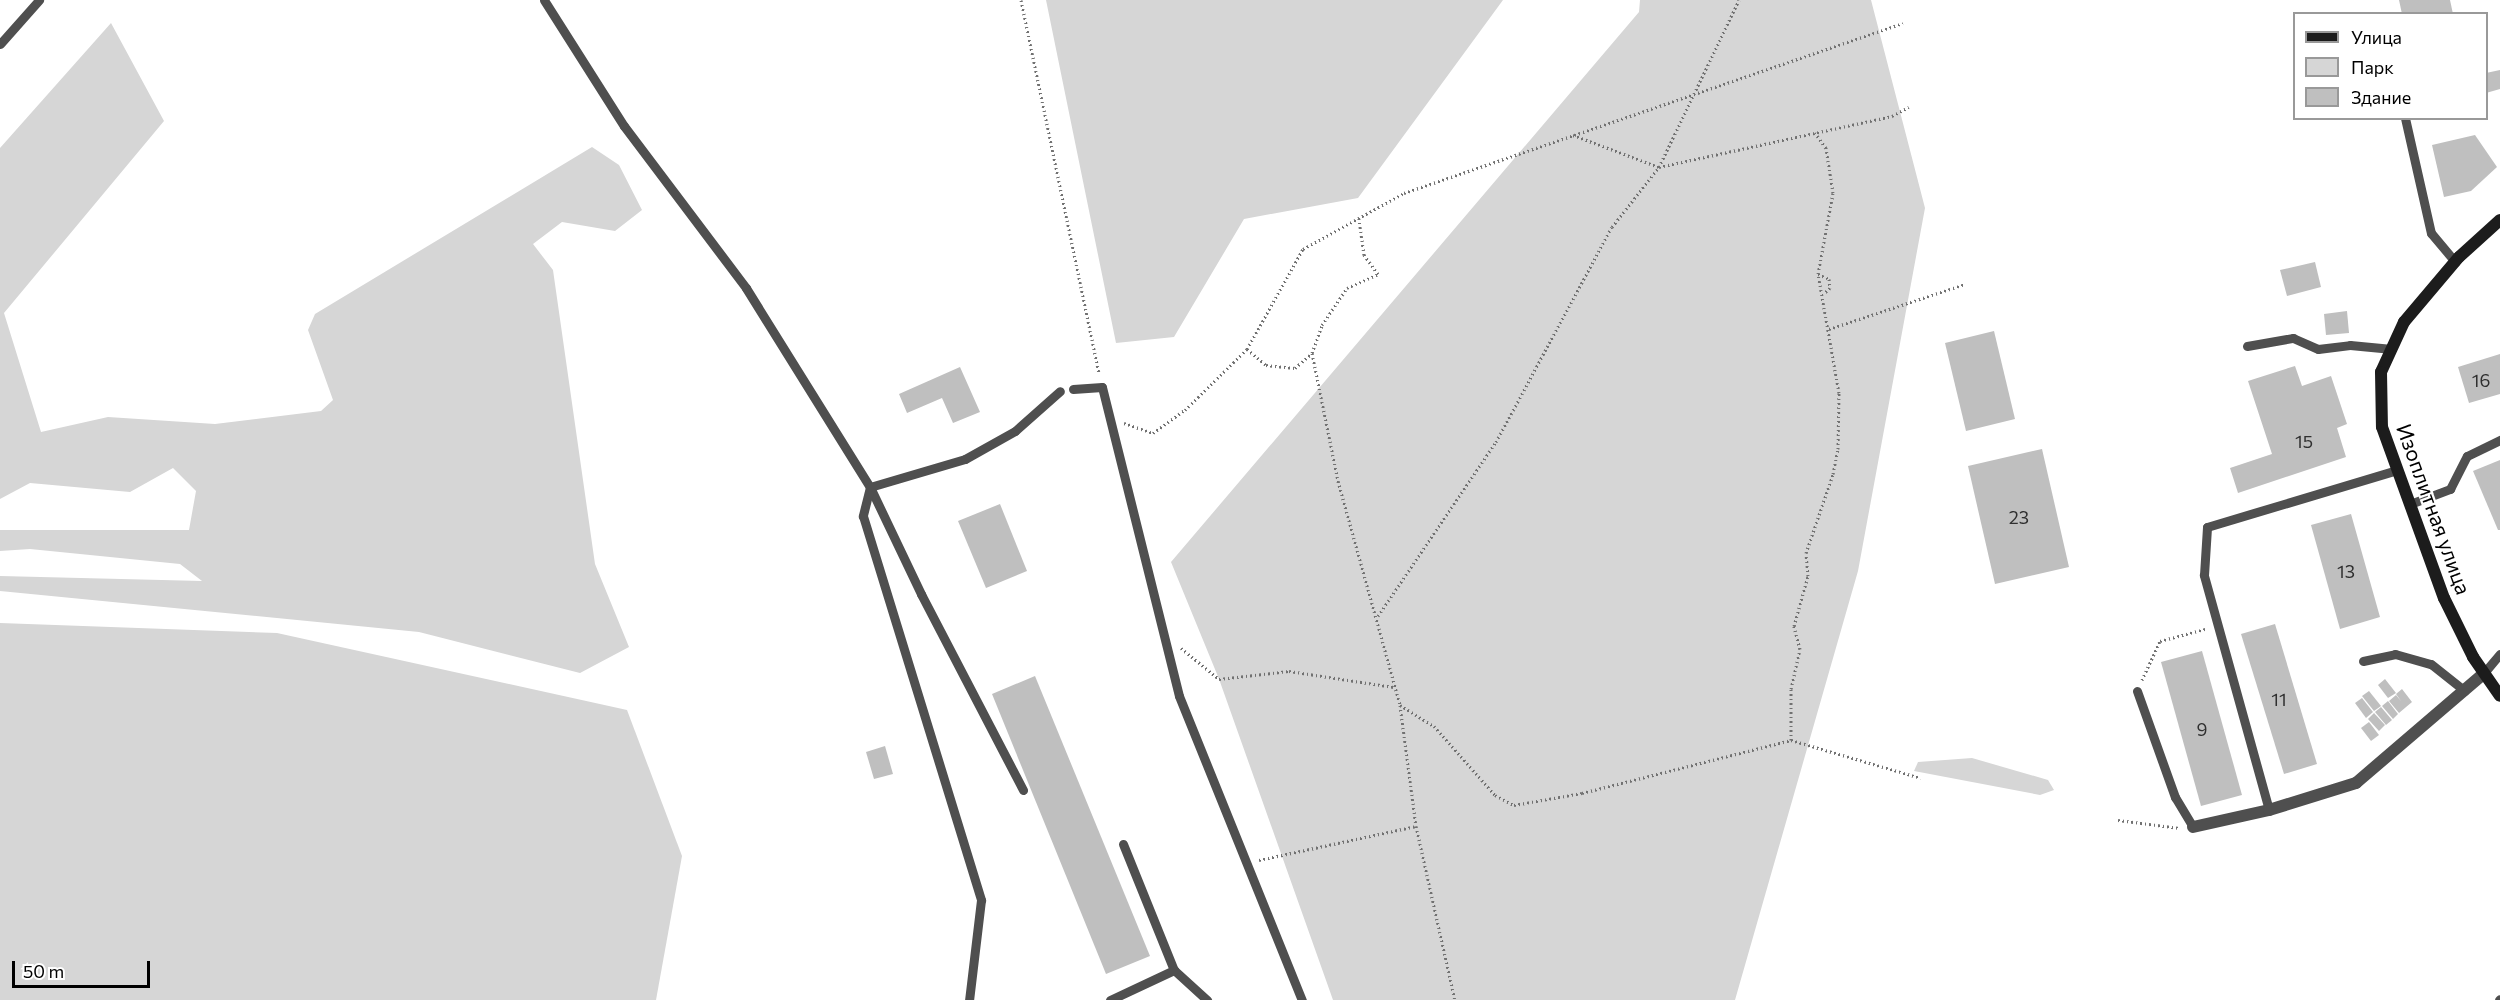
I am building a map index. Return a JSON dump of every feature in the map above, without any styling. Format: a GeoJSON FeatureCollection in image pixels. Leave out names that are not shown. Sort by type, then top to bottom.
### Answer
{"type":"FeatureCollection","features":[{"type":"Feature","properties":{"kind":"street","name":"Изоплитная улица"},"geometry":{"type":"LineString","coordinates":[[2500,220],[2455,262],[2404,322],[2381,372],[2382,427],[2444,598],[2483,674],[2500,696]]}},
{"type":"Feature","properties":{"kind":"street"},"geometry":{"type":"LineString","coordinates":[[2193,828],[2269,810],[2356,783],[2483,674]]}},
{"type":"Feature","properties":{"kind":"lane"},"geometry":{"type":"LineString","coordinates":[[0,45],[39,0]]}},
{"type":"Feature","properties":{"kind":"lane"},"geometry":{"type":"LineString","coordinates":[[543,2],[624,126],[746,288],[870,487],[921,594],[1023,790]]}},
{"type":"Feature","properties":{"kind":"lane"},"geometry":{"type":"LineString","coordinates":[[2405,120],[2431,233],[2455,262]]}},
{"type":"Feature","properties":{"kind":"lane"},"geometry":{"type":"LineString","coordinates":[[2247,346],[2293,338],[2318,349],[2350,345],[2392,349]]}},
{"type":"Feature","properties":{"kind":"lane"},"geometry":{"type":"LineString","coordinates":[[1073,389],[1102,387],[1161,632],[1179,696],[1302,1000]]}},
{"type":"Feature","properties":{"kind":"lane"},"geometry":{"type":"LineString","coordinates":[[870,487],[965,459],[1015,431],[1060,391]]}},
{"type":"Feature","properties":{"kind":"lane"},"geometry":{"type":"LineString","coordinates":[[2410,504],[2450,489],[2467,456],[2500,440]]}},
{"type":"Feature","properties":{"kind":"lane"},"geometry":{"type":"LineString","coordinates":[[2269,810],[2204,576],[2207,527],[2397,470]]}},
{"type":"Feature","properties":{"kind":"lane"},"geometry":{"type":"LineString","coordinates":[[870,487],[863,516],[981,900],[969,1000]]}},
{"type":"Feature","properties":{"kind":"lane"},"geometry":{"type":"LineString","coordinates":[[2363,661],[2395,654],[2422,661],[2465,691]]}},
{"type":"Feature","properties":{"kind":"lane"},"geometry":{"type":"LineString","coordinates":[[2483,674],[2500,654]]}},
{"type":"Feature","properties":{"kind":"lane"},"geometry":{"type":"LineString","coordinates":[[2137,691],[2175,797],[2193,828]]}},
{"type":"Feature","properties":{"kind":"lane"},"geometry":{"type":"LineString","coordinates":[[1123,844],[1174,970],[1208,1000]]}},
{"type":"Feature","properties":{"kind":"lane"},"geometry":{"type":"LineString","coordinates":[[1110,1000],[1174,970]]}},
{"type":"Feature","properties":{"kind":"path"},"geometry":{"type":"LineString","coordinates":[[1021,0],[1102,387]]}},
{"type":"Feature","properties":{"kind":"path"},"geometry":{"type":"LineString","coordinates":[[1378,616],[1496,442],[1612,227],[1659,167],[1739,0]]}},
{"type":"Feature","properties":{"kind":"path"},"geometry":{"type":"LineString","coordinates":[[1106,404],[1124,423],[1153,433],[1185,410],[1247,349],[1304,249],[1404,193],[1903,23]]}},
{"type":"Feature","properties":{"kind":"path"},"geometry":{"type":"LineString","coordinates":[[1573,135],[1659,167],[1892,116],[1909,107]]}},
{"type":"Feature","properties":{"kind":"path"},"geometry":{"type":"LineString","coordinates":[[1791,740],[1791,689],[1800,649],[1794,626],[1808,576],[1806,553],[1833,474],[1838,449],[1839,393],[1818,274],[1833,193],[1826,148],[1815,133]]}},
{"type":"Feature","properties":{"kind":"path"},"geometry":{"type":"LineString","coordinates":[[1247,349],[1266,365],[1295,368],[1312,353],[1322,325],[1347,288],[1378,274],[1364,255],[1359,218]]}},
{"type":"Feature","properties":{"kind":"path"},"geometry":{"type":"LineString","coordinates":[[1818,274],[1829,279],[1830,288],[1823,294]]}},
{"type":"Feature","properties":{"kind":"path"},"geometry":{"type":"LineString","coordinates":[[1829,329],[1965,284]]}},
{"type":"Feature","properties":{"kind":"path"},"geometry":{"type":"LineString","coordinates":[[1312,353],[1338,481],[1378,616],[1400,705],[1416,826],[1455,1000]]}},
{"type":"Feature","properties":{"kind":"path"},"geometry":{"type":"LineString","coordinates":[[2137,691],[2160,641],[2218,626]]}},
{"type":"Feature","properties":{"kind":"path"},"geometry":{"type":"LineString","coordinates":[[1161,632],[1219,679],[1289,671],[1394,687]]}},
{"type":"Feature","properties":{"kind":"path"},"geometry":{"type":"LineString","coordinates":[[1400,705],[1434,726],[1495,795],[1514,805],[1582,793],[1791,740],[1921,778]]}},
{"type":"Feature","properties":{"kind":"path"},"geometry":{"type":"LineString","coordinates":[[2118,820],[2166,828],[2193,828]]}},
{"type":"Feature","properties":{"kind":"path"},"geometry":{"type":"LineString","coordinates":[[1246,863],[1416,826]]}},
{"type":"Feature","properties":{"kind":"green space"},"geometry":{"type":"Polygon","coordinates":[[[1046,0],[1503,0],[1358,198],[1244,219],[1174,337],[1116,343],[1046,0]]]}},
{"type":"Feature","properties":{"kind":"green space"},"geometry":{"type":"Polygon","coordinates":[[[1640,0],[1871,0],[1925,208],[1858,571],[1735,1000],[1333,1000],[1219,679],[1171,562],[1639,12],[1640,0]]]}},
{"type":"Feature","properties":{"kind":"green space"},"geometry":{"type":"Polygon","coordinates":[[[111,23],[164,121],[4,313],[41,432],[108,417],[215,424],[321,411],[333,400],[308,330],[315,314],[592,147],[619,165],[642,210],[615,231],[562,222],[533,244],[553,270],[595,564],[629,647],[580,673],[419,632],[0,591],[0,576],[202,581],[180,564],[30,549],[0,551],[0,530],[189,530],[196,491],[173,468],[130,492],[30,483],[0,499],[0,148],[111,23]]]}},
{"type":"Feature","properties":{"kind":"green space"},"geometry":{"type":"Polygon","coordinates":[[[0,623],[277,633],[627,710],[682,856],[656,1000],[0,1000],[0,623]]]}},
{"type":"Feature","properties":{"kind":"green space"},"geometry":{"type":"Polygon","coordinates":[[[1972,758],[2048,780],[2054,790],[2040,795],[1914,771],[1918,762],[1972,758]]]}},
{"type":"Feature","properties":{"kind":"building"},"geometry":{"type":"Polygon","coordinates":[[[2399,0],[2450,0],[2453,12],[2402,12],[2399,0]]]}},
{"type":"Feature","properties":{"kind":"building"},"geometry":{"type":"Polygon","coordinates":[[[2500,70],[2500,89],[2488,92],[2488,73],[2500,70]]]}},
{"type":"Feature","properties":{"kind":"building"},"geometry":{"type":"Polygon","coordinates":[[[2475,135],[2497,167],[2471,191],[2444,197],[2432,145],[2475,135]]]}},
{"type":"Feature","properties":{"kind":"building"},"geometry":{"type":"Polygon","coordinates":[[[2315,262],[2321,287],[2287,296],[2280,270],[2315,262]]]}},
{"type":"Feature","properties":{"kind":"building"},"geometry":{"type":"Polygon","coordinates":[[[2347,311],[2349,333],[2326,335],[2324,314],[2347,311]]]}},
{"type":"Feature","properties":{"kind":"building"},"geometry":{"type":"Polygon","coordinates":[[[1994,331],[2015,419],[1966,431],[1945,343],[1994,331]]]}},
{"type":"Feature","properties":{"kind":"building"},"geometry":{"type":"Polygon","coordinates":[[[2500,354],[2500,394],[2469,403],[2458,367],[2500,354]]]}},
{"type":"Feature","properties":{"kind":"building"},"geometry":{"type":"Polygon","coordinates":[[[2295,366],[2302,386],[2331,376],[2347,424],[2337,428],[2346,457],[2238,493],[2230,468],[2272,454],[2248,381],[2295,366]]]}},
{"type":"Feature","properties":{"kind":"building"},"geometry":{"type":"Polygon","coordinates":[[[960,367],[980,412],[953,423],[942,398],[907,413],[899,394],[960,367]]]}},
{"type":"Feature","properties":{"kind":"building"},"geometry":{"type":"Polygon","coordinates":[[[2042,449],[2069,567],[1995,584],[1968,466],[2042,449]]]}},
{"type":"Feature","properties":{"kind":"building"},"geometry":{"type":"Polygon","coordinates":[[[2500,460],[2500,530],[2498,530],[2473,471],[2500,460]]]}},
{"type":"Feature","properties":{"kind":"building"},"geometry":{"type":"Polygon","coordinates":[[[1000,504],[1027,571],[986,588],[958,521],[1000,504]]]}},
{"type":"Feature","properties":{"kind":"building"},"geometry":{"type":"Polygon","coordinates":[[[2351,514],[2380,617],[2340,629],[2311,525],[2351,514]]]}},
{"type":"Feature","properties":{"kind":"building"},"geometry":{"type":"Polygon","coordinates":[[[2275,624],[2317,764],[2284,774],[2241,634],[2275,624]]]}},
{"type":"Feature","properties":{"kind":"building"},"geometry":{"type":"Polygon","coordinates":[[[2202,651],[2242,795],[2201,806],[2161,662],[2202,651]]]}},
{"type":"Feature","properties":{"kind":"building"},"geometry":{"type":"Polygon","coordinates":[[[1035,676],[1150,956],[1106,974],[992,694],[1035,676]]]}},
{"type":"Feature","properties":{"kind":"building"},"geometry":{"type":"Polygon","coordinates":[[[2385,679],[2396,693],[2388,698],[2378,685],[2385,679]]]}},
{"type":"Feature","properties":{"kind":"building"},"geometry":{"type":"Polygon","coordinates":[[[2402,689],[2412,702],[2399,713],[2389,701],[2396,695],[2401,701],[2396,694],[2402,689]]]}},
{"type":"Feature","properties":{"kind":"building"},"geometry":{"type":"Polygon","coordinates":[[[2369,691],[2381,706],[2374,711],[2362,696],[2369,691]]]}},
{"type":"Feature","properties":{"kind":"building"},"geometry":{"type":"Polygon","coordinates":[[[2362,698],[2373,712],[2366,718],[2355,703],[2362,698]]]}},
{"type":"Feature","properties":{"kind":"building"},"geometry":{"type":"Polygon","coordinates":[[[2388,701],[2398,714],[2393,719],[2382,706],[2388,701]]]}},
{"type":"Feature","properties":{"kind":"building"},"geometry":{"type":"Polygon","coordinates":[[[2381,707],[2392,720],[2386,725],[2375,712],[2381,707]]]}},
{"type":"Feature","properties":{"kind":"building"},"geometry":{"type":"Polygon","coordinates":[[[2374,713],[2385,725],[2379,731],[2368,719],[2374,713]]]}},
{"type":"Feature","properties":{"kind":"building"},"geometry":{"type":"Polygon","coordinates":[[[2369,722],[2379,735],[2371,741],[2361,728],[2369,722]]]}},
{"type":"Feature","properties":{"kind":"building"},"geometry":{"type":"Polygon","coordinates":[[[885,746],[893,774],[874,779],[866,752],[885,746]]]}}]}
